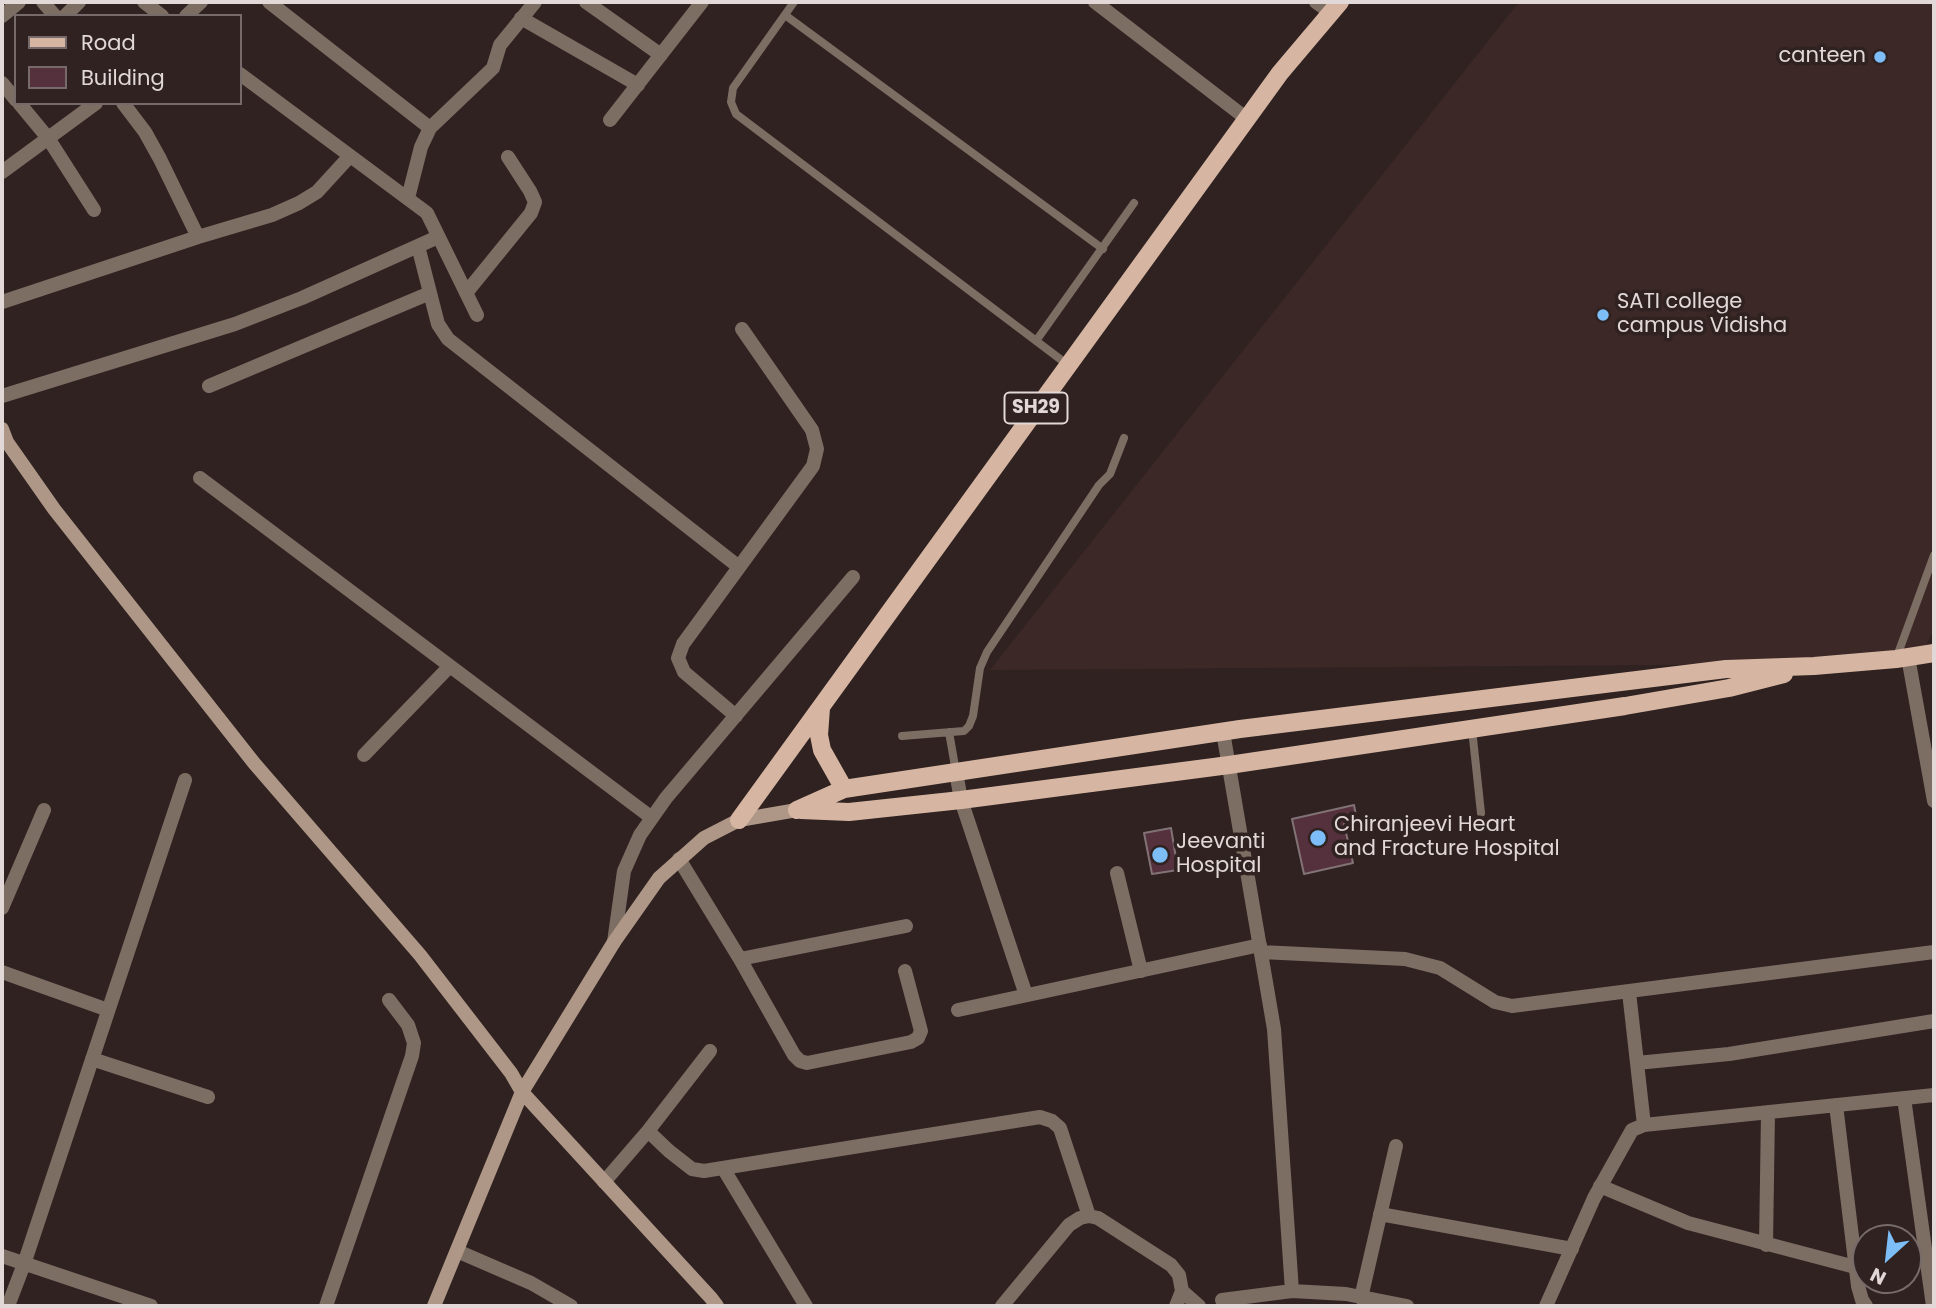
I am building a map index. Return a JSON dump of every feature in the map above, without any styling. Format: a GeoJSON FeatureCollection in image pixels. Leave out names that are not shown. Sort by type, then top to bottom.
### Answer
{"type":"FeatureCollection","features":[{"type":"Feature","properties":{"kind":"main road","name":"SH29"},"geometry":{"type":"LineString","coordinates":[[739,820],[1329,5]]}},
{"type":"Feature","properties":{"kind":"main road"},"geometry":{"type":"LineString","coordinates":[[3,442],[254,763],[420,955],[511,1073],[522,1092],[717,1306]]}},
{"type":"Feature","properties":{"kind":"main road"},"geometry":{"type":"LineString","coordinates":[[797,810],[844,789],[1223,732],[1726,669],[1814,666],[1934,653]]}},
{"type":"Feature","properties":{"kind":"main road"},"geometry":{"type":"LineString","coordinates":[[434,1306],[522,1092],[614,942],[659,878],[704,838],[739,820],[797,810],[849,813],[1229,765],[1625,706],[1729,688],[1814,666]]}},
{"type":"Feature","properties":{"kind":"main road"},"geometry":{"type":"LineString","coordinates":[[821,708],[819,735],[822,750],[844,789]]}},
{"type":"Feature","properties":{"kind":"street"},"geometry":{"type":"LineString","coordinates":[[2,16],[19,2]]}},
{"type":"Feature","properties":{"kind":"street"},"geometry":{"type":"LineString","coordinates":[[144,2],[159,14]]}},
{"type":"Feature","properties":{"kind":"street"},"geometry":{"type":"LineString","coordinates":[[188,14],[201,2]]}},
{"type":"Feature","properties":{"kind":"street"},"geometry":{"type":"LineString","coordinates":[[269,2],[430,128]]}},
{"type":"Feature","properties":{"kind":"street"},"geometry":{"type":"LineString","coordinates":[[408,198],[421,147],[430,128],[493,68],[500,45],[535,2]]}},
{"type":"Feature","properties":{"kind":"street"},"geometry":{"type":"LineString","coordinates":[[586,2],[661,55]]}},
{"type":"Feature","properties":{"kind":"street"},"geometry":{"type":"LineString","coordinates":[[610,120],[702,2]]}},
{"type":"Feature","properties":{"kind":"street"},"geometry":{"type":"LineString","coordinates":[[1095,2],[1247,119]]}},
{"type":"Feature","properties":{"kind":"street"},"geometry":{"type":"LineString","coordinates":[[521,18],[638,85]]}},
{"type":"Feature","properties":{"kind":"street"},"geometry":{"type":"LineString","coordinates":[[242,75],[427,214],[477,315]]}},
{"type":"Feature","properties":{"kind":"street"},"geometry":{"type":"LineString","coordinates":[[2,83],[14,98]]}},
{"type":"Feature","properties":{"kind":"street"},"geometry":{"type":"LineString","coordinates":[[20,105],[48,138],[94,210]]}},
{"type":"Feature","properties":{"kind":"street"},"geometry":{"type":"LineString","coordinates":[[2,172],[93,105]]}},
{"type":"Feature","properties":{"kind":"street"},"geometry":{"type":"LineString","coordinates":[[125,105],[145,132],[198,237]]}},
{"type":"Feature","properties":{"kind":"street"},"geometry":{"type":"LineString","coordinates":[[2,302],[272,215],[317,192],[350,156]]}},
{"type":"Feature","properties":{"kind":"street"},"geometry":{"type":"LineString","coordinates":[[466,293],[531,213],[535,202],[508,158]]}},
{"type":"Feature","properties":{"kind":"street"},"geometry":{"type":"LineString","coordinates":[[2,396],[236,324],[302,298],[438,237]]}},
{"type":"Feature","properties":{"kind":"street"},"geometry":{"type":"LineString","coordinates":[[418,246],[438,324],[448,339],[739,567]]}},
{"type":"Feature","properties":{"kind":"street"},"geometry":{"type":"LineString","coordinates":[[209,386],[430,293]]}},
{"type":"Feature","properties":{"kind":"street"},"geometry":{"type":"LineString","coordinates":[[736,716],[684,672],[678,658],[683,644],[813,466],[817,449],[812,430],[742,329]]}},
{"type":"Feature","properties":{"kind":"street"},"geometry":{"type":"LineString","coordinates":[[200,478],[652,818]]}},
{"type":"Feature","properties":{"kind":"street"},"geometry":{"type":"LineString","coordinates":[[614,942],[624,871],[640,835],[666,798],[853,577]]}},
{"type":"Feature","properties":{"kind":"street"},"geometry":{"type":"LineString","coordinates":[[1902,658],[1934,800]]}},
{"type":"Feature","properties":{"kind":"street"},"geometry":{"type":"LineString","coordinates":[[364,755],[450,666]]}},
{"type":"Feature","properties":{"kind":"street"},"geometry":{"type":"LineString","coordinates":[[1223,732],[1274,1029],[1292,1291]]}},
{"type":"Feature","properties":{"kind":"street"},"geometry":{"type":"LineString","coordinates":[[956,772],[961,800],[1026,995]]}},
{"type":"Feature","properties":{"kind":"street"},"geometry":{"type":"LineString","coordinates":[[8,1306],[185,780]]}},
{"type":"Feature","properties":{"kind":"street"},"geometry":{"type":"LineString","coordinates":[[2,908],[44,810]]}},
{"type":"Feature","properties":{"kind":"street"},"geometry":{"type":"LineString","coordinates":[[679,859],[800,1061],[807,1063],[911,1042],[918,1038],[921,1031],[905,971]]}},
{"type":"Feature","properties":{"kind":"street"},"geometry":{"type":"LineString","coordinates":[[1117,873],[1141,971]]}},
{"type":"Feature","properties":{"kind":"street"},"geometry":{"type":"LineString","coordinates":[[740,959],[906,926]]}},
{"type":"Feature","properties":{"kind":"street"},"geometry":{"type":"LineString","coordinates":[[958,1010],[1260,948],[1415,961],[1440,968],[1495,1002],[1512,1006],[1934,952]]}},
{"type":"Feature","properties":{"kind":"street"},"geometry":{"type":"LineString","coordinates":[[2,972],[108,1010]]}},
{"type":"Feature","properties":{"kind":"street"},"geometry":{"type":"LineString","coordinates":[[1629,992],[1644,1125]]}},
{"type":"Feature","properties":{"kind":"street"},"geometry":{"type":"LineString","coordinates":[[326,1306],[412,1056],[414,1042],[408,1025],[389,1000]]}},
{"type":"Feature","properties":{"kind":"street"},"geometry":{"type":"LineString","coordinates":[[1637,1063],[1729,1054],[1934,1021]]}},
{"type":"Feature","properties":{"kind":"street"},"geometry":{"type":"LineString","coordinates":[[604,1182],[648,1131],[710,1051]]}},
{"type":"Feature","properties":{"kind":"street"},"geometry":{"type":"LineString","coordinates":[[92,1059],[208,1097]]}},
{"type":"Feature","properties":{"kind":"street"},"geometry":{"type":"LineString","coordinates":[[1546,1306],[1600,1186],[1632,1130],[1644,1125],[1934,1095]]}},
{"type":"Feature","properties":{"kind":"street"},"geometry":{"type":"LineString","coordinates":[[1904,1098],[1933,1306]]}},
{"type":"Feature","properties":{"kind":"street"},"geometry":{"type":"LineString","coordinates":[[1836,1105],[1852,1241]]}},
{"type":"Feature","properties":{"kind":"street"},"geometry":{"type":"LineString","coordinates":[[1766,1245],[1768,1112]]}},
{"type":"Feature","properties":{"kind":"street"},"geometry":{"type":"LineString","coordinates":[[648,1131],[692,1169],[704,1171],[1040,1117],[1052,1121],[1060,1128],[1088,1216]]}},
{"type":"Feature","properties":{"kind":"street"},"geometry":{"type":"LineString","coordinates":[[1362,1298],[1395,1146]]}},
{"type":"Feature","properties":{"kind":"street"},"geometry":{"type":"LineString","coordinates":[[723,1168],[806,1306]]}},
{"type":"Feature","properties":{"kind":"street"},"geometry":{"type":"LineString","coordinates":[[1600,1186],[1688,1223],[1852,1266]]}},
{"type":"Feature","properties":{"kind":"street"},"geometry":{"type":"LineString","coordinates":[[1380,1214],[1572,1249]]}},
{"type":"Feature","properties":{"kind":"street"},"geometry":{"type":"LineString","coordinates":[[1003,1306],[1069,1225],[1088,1216],[1098,1218],[1171,1265],[1179,1275],[1182,1291],[1176,1306]]}},
{"type":"Feature","properties":{"kind":"street"},"geometry":{"type":"LineString","coordinates":[[457,1251],[531,1283],[571,1306]]}},
{"type":"Feature","properties":{"kind":"street"},"geometry":{"type":"LineString","coordinates":[[2,1256],[151,1306]]}},
{"type":"Feature","properties":{"kind":"street"},"geometry":{"type":"LineString","coordinates":[[1182,1291],[1199,1306]]}},
{"type":"Feature","properties":{"kind":"street"},"geometry":{"type":"LineString","coordinates":[[1222,1300],[1261,1300],[1292,1291],[1346,1294],[1407,1306]]}},
{"type":"Feature","properties":{"kind":"lane"},"geometry":{"type":"LineString","coordinates":[[794,2],[733,88],[731,102],[736,114],[1068,365]]}},
{"type":"Feature","properties":{"kind":"lane"},"geometry":{"type":"LineString","coordinates":[[785,15],[1102,250]]}},
{"type":"Feature","properties":{"kind":"lane"},"geometry":{"type":"LineString","coordinates":[[1036,341],[1134,203]]}},
{"type":"Feature","properties":{"kind":"lane"},"geometry":{"type":"LineString","coordinates":[[902,736],[964,731],[969,726],[980,668],[987,652],[1099,485],[1110,474],[1124,438]]}},
{"type":"Feature","properties":{"kind":"lane"},"geometry":{"type":"LineString","coordinates":[[1902,658],[1934,555]]}},
{"type":"Feature","properties":{"kind":"lane"},"geometry":{"type":"LineString","coordinates":[[1472,729],[1482,813]]}},
{"type":"Feature","properties":{"kind":"lane"},"geometry":{"type":"LineString","coordinates":[[949,732],[956,772]]}},
{"type":"Feature","properties":{"kind":"shaded area","name":"SATI college campus Vidisha"},"geometry":{"type":"Polygon","coordinates":[[[1519,2],[1934,2],[1934,628],[1919,663],[990,670],[1519,2]]]}},
{"type":"Feature","properties":{"kind":"building"},"geometry":{"type":"Polygon","coordinates":[[[1354,805],[1357,821],[1344,824],[1353,863],[1304,874],[1292,819],[1354,805]]]}},
{"type":"Feature","properties":{"kind":"building"},"geometry":{"type":"Polygon","coordinates":[[[1171,828],[1178,870],[1152,874],[1144,833],[1171,828]]]}},
{"type":"Feature","properties":{"kind":"place","name":"canteen"},"geometry":{"type":"Point","coordinates":[1880,57]}},
{"type":"Feature","properties":{"kind":"place","name":"SATI college campus Vidisha"},"geometry":{"type":"Point","coordinates":[1603,315]}},
{"type":"Feature","properties":{"kind":"place","name":"Chiranjeevi Heart and Fracture Hospital"},"geometry":{"type":"Point","coordinates":[1318,838]}},
{"type":"Feature","properties":{"kind":"place","name":"Jeevanti Hospital"},"geometry":{"type":"Point","coordinates":[1160,855]}}]}
